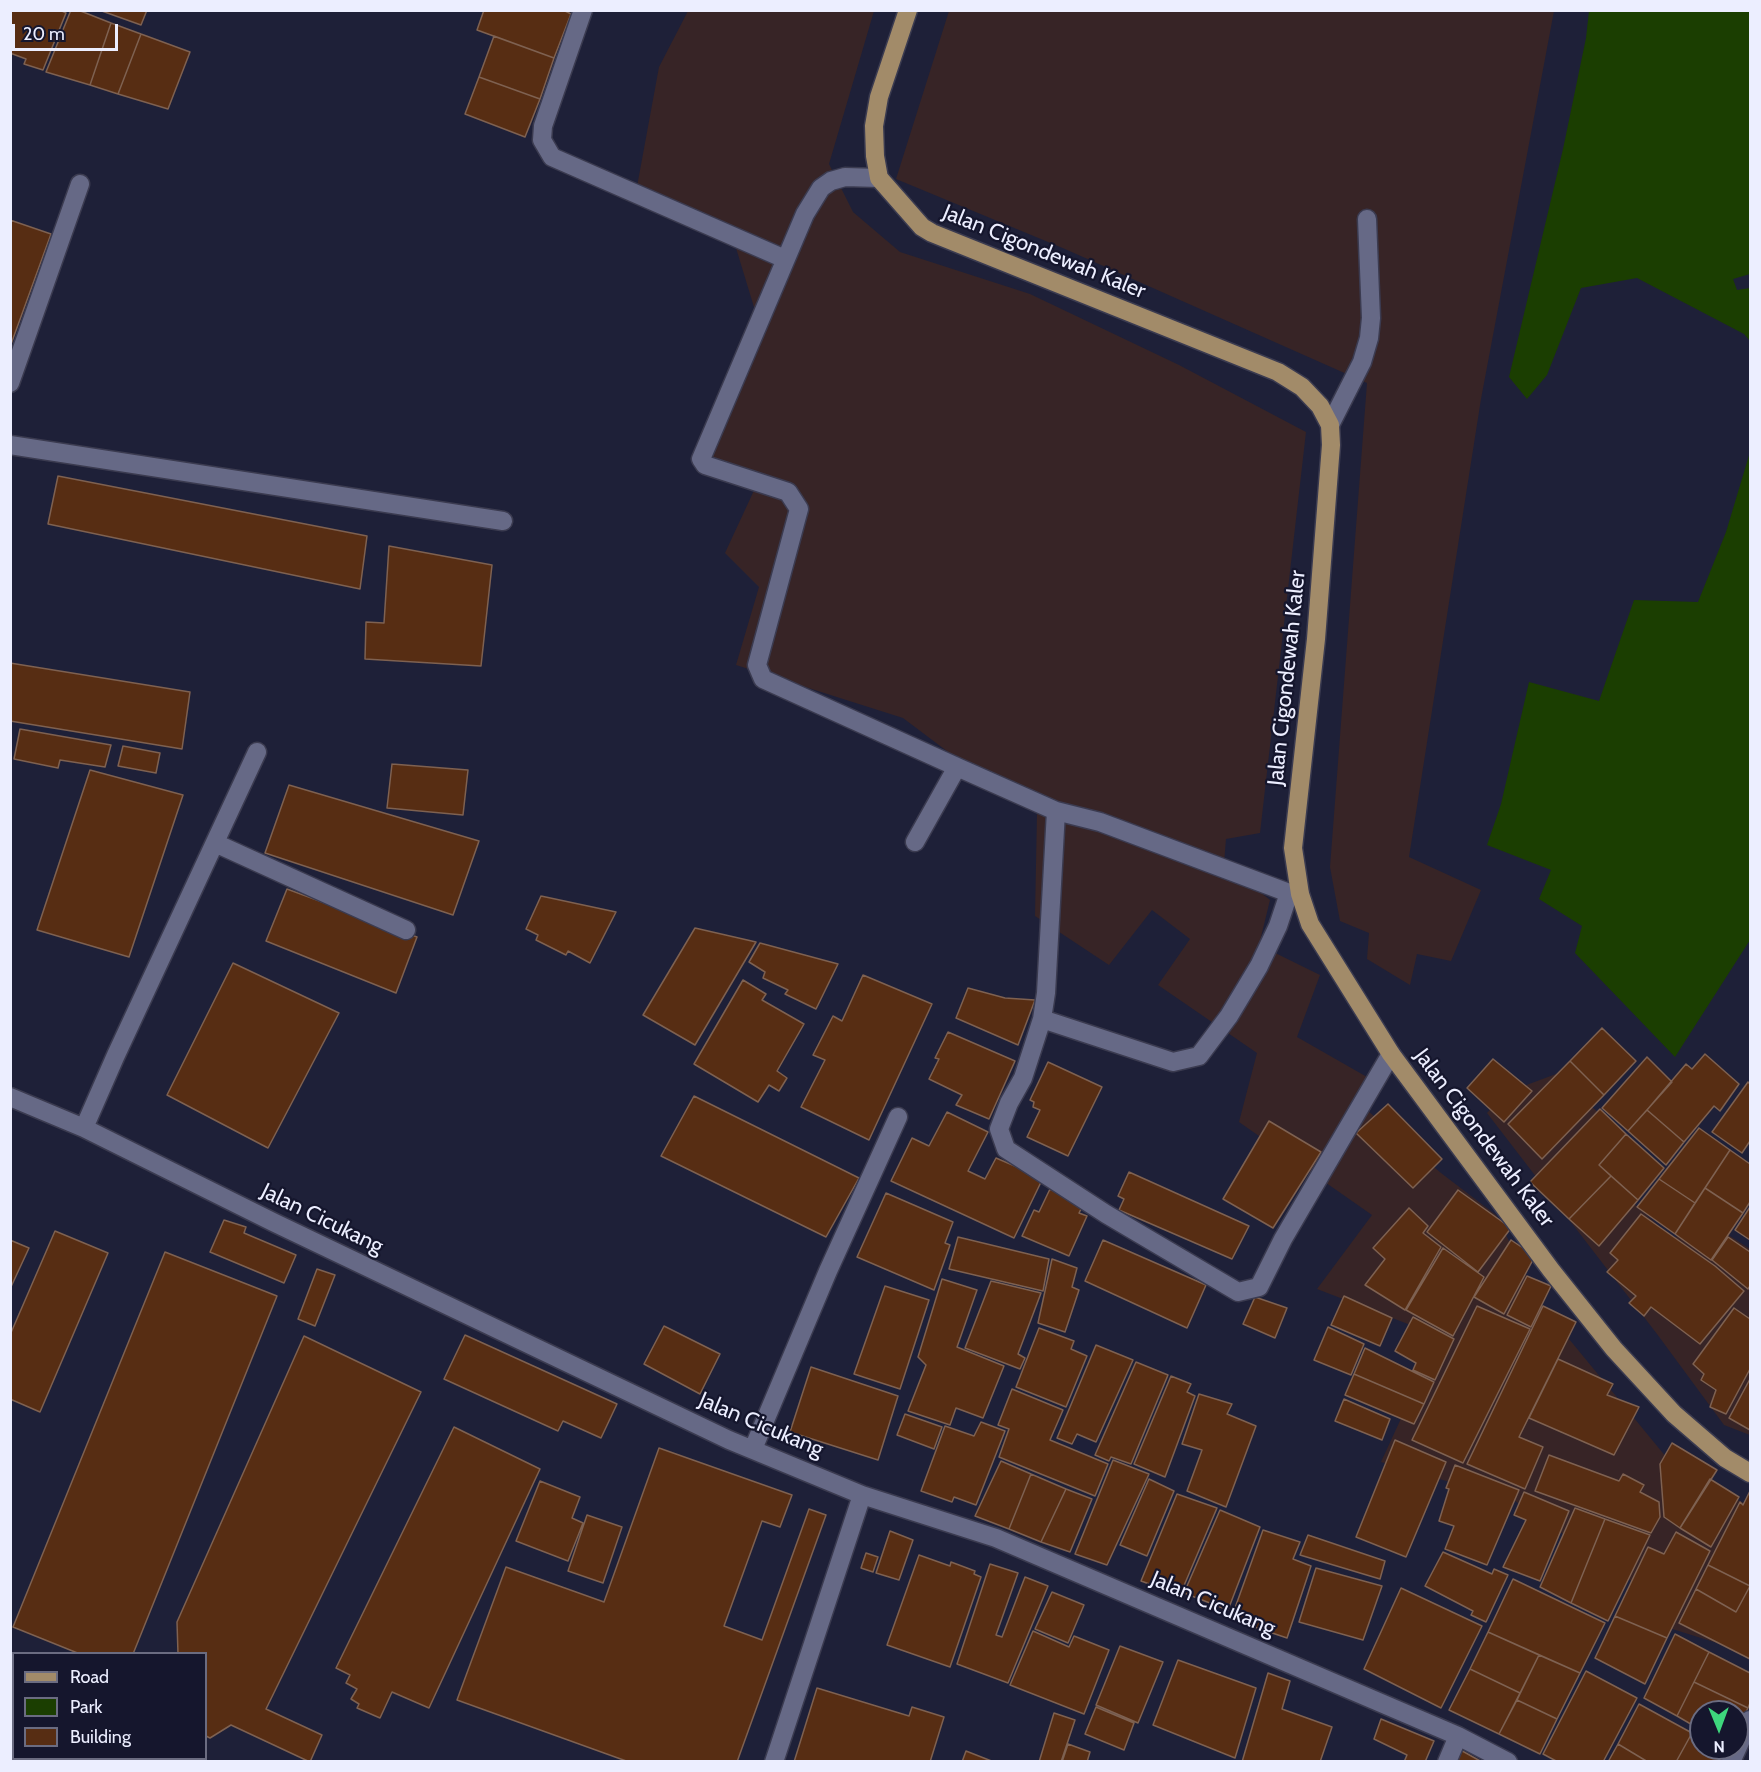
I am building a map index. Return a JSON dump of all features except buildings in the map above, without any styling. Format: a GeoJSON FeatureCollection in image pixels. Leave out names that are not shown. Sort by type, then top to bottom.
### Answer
{"type":"FeatureCollection","features":[{"type":"Feature","properties":{"kind":"main road"},"geometry":{"type":"LineString","coordinates":[[879,178],[875,156],[874,126],[879,97],[908,10]]}},
{"type":"Feature","properties":{"kind":"main road","name":"Jalan Cigondewah Kaler"},"geometry":{"type":"LineString","coordinates":[[879,178],[913,218],[932,233],[1278,372],[1311,395],[1320,406],[1330,425],[1331,445],[1316,639],[1293,848],[1295,893],[1310,924],[1391,1054],[1551,1269],[1614,1349],[1674,1414],[1725,1458],[1750,1473]]}},
{"type":"Feature","properties":{"kind":"street"},"geometry":{"type":"LineString","coordinates":[[583,10],[543,126],[542,140],[552,157],[785,259]]}},
{"type":"Feature","properties":{"kind":"street"},"geometry":{"type":"LineString","coordinates":[[879,178],[845,177],[831,181],[821,188],[805,214],[785,259],[701,459],[705,465],[788,492],[799,509],[757,666],[763,679],[1056,811],[1100,822],[1295,893],[1259,966],[1229,1016],[1199,1056],[1173,1062],[1042,1019]]}},
{"type":"Feature","properties":{"kind":"street"},"geometry":{"type":"LineString","coordinates":[[10,383],[80,184]]}},
{"type":"Feature","properties":{"kind":"street"},"geometry":{"type":"LineString","coordinates":[[1330,425],[1362,362],[1370,338],[1367,219]]}},
{"type":"Feature","properties":{"kind":"street"},"geometry":{"type":"LineString","coordinates":[[10,445],[503,521]]}},
{"type":"Feature","properties":{"kind":"street"},"geometry":{"type":"LineString","coordinates":[[84,1128],[257,752]]}},
{"type":"Feature","properties":{"kind":"street"},"geometry":{"type":"LineString","coordinates":[[915,842],[957,767]]}},
{"type":"Feature","properties":{"kind":"street"},"geometry":{"type":"LineString","coordinates":[[1056,811],[1046,993],[1042,1019],[1023,1077],[1009,1103],[999,1129],[1006,1149],[1106,1214],[1238,1292],[1259,1287],[1283,1239],[1391,1054]]}},
{"type":"Feature","properties":{"kind":"street"},"geometry":{"type":"LineString","coordinates":[[215,843],[406,930]]}},
{"type":"Feature","properties":{"kind":"street","name":"Jalan Cicukang"},"geometry":{"type":"LineString","coordinates":[[10,1097],[84,1128],[275,1223],[729,1440],[862,1495],[996,1538],[1458,1736],[1508,1761]]}},
{"type":"Feature","properties":{"kind":"street"},"geometry":{"type":"LineString","coordinates":[[753,1449],[828,1271],[898,1117]]}},
{"type":"Feature","properties":{"kind":"street"},"geometry":{"type":"LineString","coordinates":[[774,1761],[862,1495]]}},
{"type":"Feature","properties":{"kind":"street"},"geometry":{"type":"LineString","coordinates":[[1731,1761],[1750,1720]]}},
{"type":"Feature","properties":{"kind":"street"},"geometry":{"type":"LineString","coordinates":[[1447,1761],[1458,1736]]}},
{"type":"Feature","properties":{"kind":"shaded area"},"geometry":{"type":"Polygon","coordinates":[[[688,11],[874,11],[829,164],[853,212],[900,252],[1030,294],[1179,365],[1306,432],[1260,833],[1226,839],[1224,863],[1270,900],[1259,945],[1320,975],[1297,1037],[1367,1077],[1361,1105],[1441,1173],[1496,1215],[1541,1305],[1676,1469],[1750,1506],[1750,1642],[1746,1652],[1653,1623],[1665,1604],[1515,1501],[1381,1462],[1439,1336],[1317,1289],[1372,1215],[1239,1122],[1257,1053],[1158,985],[1190,939],[1152,910],[1109,965],[1035,916],[1037,813],[972,770],[903,718],[736,665],[759,587],[725,553],[757,484],[709,465],[721,393],[757,317],[736,248],[636,192],[659,67],[688,11]]]}},
{"type":"Feature","properties":{"kind":"shaded area"},"geometry":{"type":"Polygon","coordinates":[[[949,11],[1554,11],[1481,399],[1409,857],[1481,890],[1451,961],[1417,954],[1410,985],[1367,959],[1369,933],[1340,921],[1330,867],[1367,383],[1065,249],[896,179],[949,11]]]}},
{"type":"Feature","properties":{"kind":"shaded area"},"geometry":{"type":"Polygon","coordinates":[[[1556,1074],[1613,1126],[1589,1161],[1621,1192],[1672,1238],[1713,1225],[1750,1249],[1750,1435],[1724,1425],[1487,1113],[1505,1093],[1556,1074]]]}},
{"type":"Feature","properties":{"kind":"green space"},"geometry":{"type":"Polygon","coordinates":[[[1589,11],[1750,11],[1750,274],[1733,279],[1737,290],[1750,288],[1750,341],[1744,334],[1637,278],[1581,288],[1547,375],[1527,399],[1509,377],[1563,149],[1586,38],[1589,11]]]}},
{"type":"Feature","properties":{"kind":"green space"},"geometry":{"type":"Polygon","coordinates":[[[1750,452],[1750,940],[1675,1057],[1575,953],[1582,926],[1539,899],[1551,870],[1487,845],[1501,804],[1529,682],[1599,701],[1634,600],[1698,602],[1726,532],[1750,452]]]}}]}
